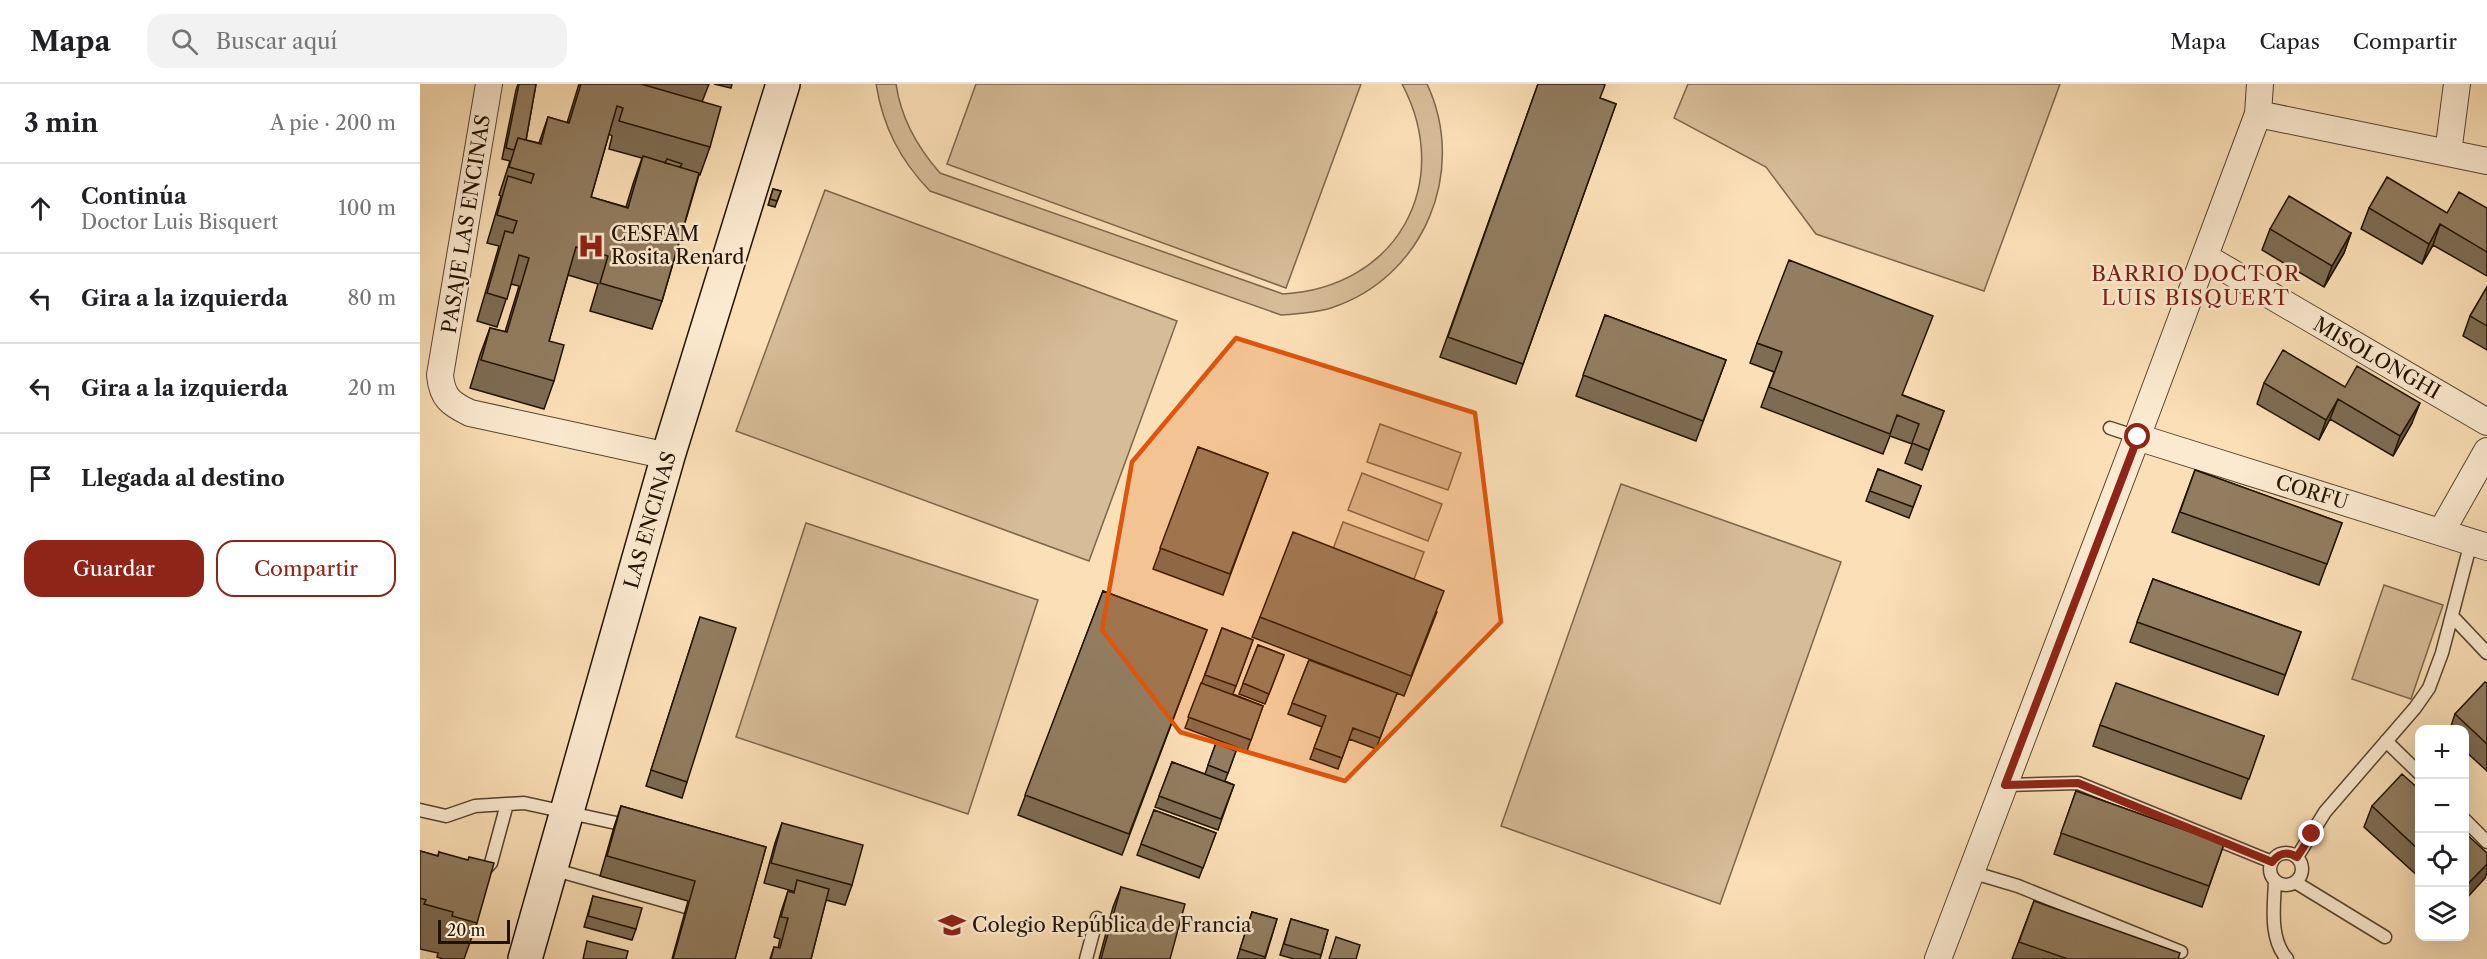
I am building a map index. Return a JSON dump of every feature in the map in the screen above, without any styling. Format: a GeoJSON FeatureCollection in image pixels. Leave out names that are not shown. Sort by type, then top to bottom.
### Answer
{"type":"FeatureCollection","features":[{"type":"Feature","properties":{"kind":"street","name":"PASAJE LAS ENCINAS"},"geometry":{"type":"LineString","coordinates":[[489,84],[440,375],[445,398],[453,405],[470,412],[668,456]]}},
{"type":"Feature","properties":{"kind":"street","name":"LAS ENCINAS"},"geometry":{"type":"LineString","coordinates":[[525,959],[668,456],[783,84]]}},
{"type":"Feature","properties":{"kind":"street"},"geometry":{"type":"LineString","coordinates":[[1938,959],[2138,437],[2258,114],[2260,84]]}},
{"type":"Feature","properties":{"kind":"street"},"geometry":{"type":"LineString","coordinates":[[2448,153],[2457,84]]}},
{"type":"Feature","properties":{"kind":"street"},"geometry":{"type":"LineString","coordinates":[[2258,114],[2487,161]]}},
{"type":"Feature","properties":{"kind":"street","name":"MISOLONGHI"},"geometry":{"type":"LineString","coordinates":[[2205,257],[2487,422]]}},
{"type":"Feature","properties":{"kind":"street","name":"CORFU"},"geometry":{"type":"LineString","coordinates":[[2138,437],[2479,544]]}},
{"type":"Feature","properties":{"kind":"street"},"geometry":{"type":"LineString","coordinates":[[2441,532],[2487,451]]}},
{"type":"Feature","properties":{"kind":"lane"},"geometry":{"type":"LineString","coordinates":[[2110,428],[2138,437]]}},
{"type":"Feature","properties":{"kind":"lane"},"geometry":{"type":"LineString","coordinates":[[2297,857],[2325,812],[2429,688],[2452,616],[2479,544]]}},
{"type":"Feature","properties":{"kind":"lane"},"geometry":{"type":"LineString","coordinates":[[2452,616],[2487,653]]}},
{"type":"Feature","properties":{"kind":"lane"},"geometry":{"type":"LineString","coordinates":[[2386,741],[2415,769]]}},
{"type":"Feature","properties":{"kind":"lane"},"geometry":{"type":"LineString","coordinates":[[2005,785],[2078,783],[2272,862]]}},
{"type":"Feature","properties":{"kind":"lane"},"geometry":{"type":"LineString","coordinates":[[420,810],[446,816],[474,806],[524,803],[646,830]]}},
{"type":"Feature","properties":{"kind":"lane"},"geometry":{"type":"LineString","coordinates":[[468,875],[479,876],[491,863],[507,804]]}},
{"type":"Feature","properties":{"kind":"lane"},"geometry":{"type":"LineString","coordinates":[[2469,824],[2487,842]]}},
{"type":"Feature","properties":{"kind":"lane"},"geometry":{"type":"LineString","coordinates":[[2275,881],[2289,885],[2295,882],[2302,870],[2297,857],[2284,853],[2277,856],[2270,868],[2275,881],[2273,922],[2279,950],[2287,959]]}},
{"type":"Feature","properties":{"kind":"lane"},"geometry":{"type":"LineString","coordinates":[[550,869],[686,907]]}},
{"type":"Feature","properties":{"kind":"lane"},"geometry":{"type":"LineString","coordinates":[[1971,872],[2018,886],[2181,952]]}},
{"type":"Feature","properties":{"kind":"lane"},"geometry":{"type":"LineString","coordinates":[[2295,882],[2385,937]]}},
{"type":"Feature","properties":{"kind":"lane"},"geometry":{"type":"LineString","coordinates":[[1086,959],[1097,918]]}},
{"type":"Feature","properties":{"kind":"highlighted area"},"geometry":{"type":"Polygon","coordinates":[[[1236,338],[1475,413],[1501,622],[1345,781],[1180,732],[1102,630],[1132,462],[1236,338]]]}},
{"type":"Feature","properties":{"kind":"shaded area"},"geometry":{"type":"Polygon","coordinates":[[[876,84],[896,84],[898,97],[911,132],[940,173],[1283,294],[1323,287],[1357,273],[1384,251],[1405,224],[1417,193],[1422,158],[1417,121],[1402,84],[1427,84],[1438,117],[1442,151],[1439,185],[1429,217],[1413,247],[1391,273],[1364,293],[1331,308],[1281,315],[930,191],[910,167],[894,142],[883,115],[876,84]]]}},
{"type":"Feature","properties":{"kind":"shaded area"},"geometry":{"type":"Polygon","coordinates":[[[976,84],[1361,84],[1286,288],[947,164],[976,84]]]}},
{"type":"Feature","properties":{"kind":"shaded area"},"geometry":{"type":"Polygon","coordinates":[[[1688,84],[2060,84],[1984,291],[1816,234],[1766,167],[1674,118],[1688,84]]]}},
{"type":"Feature","properties":{"kind":"shaded area"},"geometry":{"type":"Polygon","coordinates":[[[825,190],[1177,321],[1089,561],[736,431],[825,190]]]}},
{"type":"Feature","properties":{"kind":"shaded area"},"geometry":{"type":"Polygon","coordinates":[[[1380,424],[1461,453],[1448,490],[1367,462],[1380,424]]]}},
{"type":"Feature","properties":{"kind":"shaded area"},"geometry":{"type":"Polygon","coordinates":[[[1362,473],[1442,504],[1428,541],[1348,510],[1362,473]]]}},
{"type":"Feature","properties":{"kind":"shaded area"},"geometry":{"type":"Polygon","coordinates":[[[1621,484],[1841,562],[1720,904],[1501,826],[1621,484]]]}},
{"type":"Feature","properties":{"kind":"shaded area"},"geometry":{"type":"Polygon","coordinates":[[[1343,522],[1424,552],[1410,590],[1329,560],[1343,522]]]}},
{"type":"Feature","properties":{"kind":"shaded area"},"geometry":{"type":"Polygon","coordinates":[[[806,523],[1038,600],[968,814],[736,737],[806,523]]]}},
{"type":"Feature","properties":{"kind":"shaded area"},"geometry":{"type":"Polygon","coordinates":[[[2384,585],[2443,605],[2411,699],[2352,679],[2384,585]]]}},
{"type":"Feature","properties":{"kind":"building"},"geometry":{"type":"Polygon","coordinates":[[[519,84],[536,84],[526,140],[518,138],[514,150],[506,148],[519,84]]]}},
{"type":"Feature","properties":{"kind":"building"},"geometry":{"type":"Polygon","coordinates":[[[581,84],[641,84],[721,107],[710,147],[619,121],[623,108],[617,106],[591,197],[628,208],[643,156],[699,173],[662,301],[600,283],[608,256],[576,247],[549,341],[564,345],[554,381],[481,360],[490,328],[507,332],[529,258],[519,255],[507,299],[487,293],[505,231],[513,233],[517,221],[497,215],[508,176],[531,183],[534,174],[509,167],[518,138],[541,144],[548,117],[569,123],[581,84]]]}},
{"type":"Feature","properties":{"kind":"building"},"geometry":{"type":"Polygon","coordinates":[[[1538,84],[1602,84],[1605,85],[1600,98],[1616,104],[1523,364],[1448,337],[1538,84]]]}},
{"type":"Feature","properties":{"kind":"building"},"geometry":{"type":"Polygon","coordinates":[[[667,159],[682,164],[680,167],[665,163],[667,159]]]}},
{"type":"Feature","properties":{"kind":"building"},"geometry":{"type":"Polygon","coordinates":[[[2387,177],[2447,213],[2459,192],[2487,208],[2487,252],[2440,224],[2429,244],[2369,208],[2387,177]]]}},
{"type":"Feature","properties":{"kind":"building"},"geometry":{"type":"Polygon","coordinates":[[[773,189],[781,191],[777,201],[770,199],[773,189]]]}},
{"type":"Feature","properties":{"kind":"building"},"geometry":{"type":"Polygon","coordinates":[[[2289,196],[2351,233],[2332,266],[2270,229],[2289,196]]]}},
{"type":"Feature","properties":{"kind":"building"},"geometry":{"type":"Polygon","coordinates":[[[1789,260],[1933,316],[1902,395],[1944,411],[1929,450],[1912,443],[1919,424],[1897,415],[1890,434],[1769,387],[1782,352],[1757,343],[1789,260]]]}},
{"type":"Feature","properties":{"kind":"building"},"geometry":{"type":"Polygon","coordinates":[[[2487,287],[2487,326],[2470,316],[2487,287]]]}},
{"type":"Feature","properties":{"kind":"building"},"geometry":{"type":"Polygon","coordinates":[[[1605,315],[1726,360],[1703,421],[1583,375],[1605,315]]]}},
{"type":"Feature","properties":{"kind":"building"},"geometry":{"type":"Polygon","coordinates":[[[2283,350],[2345,387],[2357,366],[2420,403],[2400,436],[2338,399],[2326,420],[2264,383],[2283,350]]]}},
{"type":"Feature","properties":{"kind":"building"},"geometry":{"type":"Polygon","coordinates":[[[1198,447],[1268,473],[1230,574],[1160,548],[1198,447]]]}},
{"type":"Feature","properties":{"kind":"building"},"geometry":{"type":"Polygon","coordinates":[[[1878,469],[1921,486],[1913,507],[1870,491],[1878,469]]]}},
{"type":"Feature","properties":{"kind":"building"},"geometry":{"type":"Polygon","coordinates":[[[2195,470],[2342,523],[2327,564],[2180,512],[2195,470]]]}},
{"type":"Feature","properties":{"kind":"building"},"geometry":{"type":"Polygon","coordinates":[[[1293,532],[1444,591],[1411,676],[1260,617],[1293,532]]]}},
{"type":"Feature","properties":{"kind":"building"},"geometry":{"type":"Polygon","coordinates":[[[2153,579],[2301,632],[2285,675],[2137,622],[2153,579]]]}},
{"type":"Feature","properties":{"kind":"building"},"geometry":{"type":"Polygon","coordinates":[[[1103,591],[1207,630],[1129,834],[1025,795],[1103,591]]]}},
{"type":"Feature","properties":{"kind":"building"},"geometry":{"type":"Polygon","coordinates":[[[700,617],[736,628],[687,782],[651,770],[700,617]]]}},
{"type":"Feature","properties":{"kind":"building"},"geometry":{"type":"Polygon","coordinates":[[[1222,628],[1253,640],[1236,686],[1205,675],[1222,628]]]}},
{"type":"Feature","properties":{"kind":"building"},"geometry":{"type":"Polygon","coordinates":[[[1258,645],[1284,655],[1269,694],[1243,683],[1258,645]]]}},
{"type":"Feature","properties":{"kind":"building"},"geometry":{"type":"Polygon","coordinates":[[[1309,660],[1397,693],[1380,738],[1353,728],[1342,758],[1314,748],[1326,716],[1292,703],[1309,660]]]}},
{"type":"Feature","properties":{"kind":"building"},"geometry":{"type":"Polygon","coordinates":[[[2485,682],[2487,683],[2487,744],[2455,714],[2485,682]]]}},
{"type":"Feature","properties":{"kind":"building"},"geometry":{"type":"Polygon","coordinates":[[[1201,683],[1263,706],[1251,740],[1188,717],[1201,683]]]}},
{"type":"Feature","properties":{"kind":"building"},"geometry":{"type":"Polygon","coordinates":[[[2116,683],[2264,736],[2249,779],[2100,725],[2116,683]]]}},
{"type":"Feature","properties":{"kind":"building"},"geometry":{"type":"Polygon","coordinates":[[[1216,743],[1236,751],[1228,773],[1208,765],[1216,743]]]}},
{"type":"Feature","properties":{"kind":"building"},"geometry":{"type":"Polygon","coordinates":[[[1172,762],[1234,785],[1221,819],[1159,796],[1172,762]]]}},
{"type":"Feature","properties":{"kind":"building"},"geometry":{"type":"Polygon","coordinates":[[[2402,774],[2415,786],[2415,846],[2372,806],[2402,774]]]}},
{"type":"Feature","properties":{"kind":"building"},"geometry":{"type":"Polygon","coordinates":[[[2076,791],[2224,844],[2209,886],[2061,833],[2076,791]]]}},
{"type":"Feature","properties":{"kind":"building"},"geometry":{"type":"Polygon","coordinates":[[[621,806],[766,847],[735,959],[673,959],[695,881],[607,856],[621,806]]]}},
{"type":"Feature","properties":{"kind":"building"},"geometry":{"type":"Polygon","coordinates":[[[1154,810],[1216,833],[1203,868],[1141,844],[1154,810]]]}},
{"type":"Feature","properties":{"kind":"building"},"geometry":{"type":"Polygon","coordinates":[[[782,823],[863,845],[852,885],[771,863],[782,823]]]}},
{"type":"Feature","properties":{"kind":"building"},"geometry":{"type":"Polygon","coordinates":[[[2469,837],[2487,853],[2487,864],[2469,883],[2469,837]]]}},
{"type":"Feature","properties":{"kind":"building"},"geometry":{"type":"Polygon","coordinates":[[[420,851],[438,856],[439,852],[468,860],[469,857],[494,863],[477,923],[452,916],[453,912],[424,904],[426,900],[420,898],[420,851]]]}},
{"type":"Feature","properties":{"kind":"building"},"geometry":{"type":"Polygon","coordinates":[[[797,880],[829,889],[811,959],[771,959],[774,947],[780,948],[788,918],[781,917],[788,891],[794,893],[797,880]]]}},
{"type":"Feature","properties":{"kind":"building"},"geometry":{"type":"Polygon","coordinates":[[[1121,887],[1185,904],[1170,959],[1101,959],[1121,887]]]}},
{"type":"Feature","properties":{"kind":"building"},"geometry":{"type":"Polygon","coordinates":[[[593,896],[642,908],[636,929],[588,916],[593,896]]]}},
{"type":"Feature","properties":{"kind":"building"},"geometry":{"type":"Polygon","coordinates":[[[2034,901],[2180,953],[2178,959],[2068,959],[2019,942],[2034,901]]]}},
{"type":"Feature","properties":{"kind":"building"},"geometry":{"type":"Polygon","coordinates":[[[1252,912],[1277,919],[1265,957],[1240,949],[1252,912]]]}},
{"type":"Feature","properties":{"kind":"building"},"geometry":{"type":"Polygon","coordinates":[[[1291,919],[1328,930],[1321,955],[1284,944],[1291,919]]]}},
{"type":"Feature","properties":{"kind":"building"},"geometry":{"type":"Polygon","coordinates":[[[1336,937],[1360,945],[1356,959],[1329,959],[1336,937]]]}},
{"type":"Feature","properties":{"kind":"building"},"geometry":{"type":"Polygon","coordinates":[[[587,941],[628,951],[626,959],[583,959],[587,941]]]}},
{"type":"Feature","properties":{"kind":"place","name":"CESFAM Rosita Renard"},"geometry":{"type":"Point","coordinates":[591,246]}},
{"type":"Feature","properties":{"kind":"place","name":"Colegio República de Francia"},"geometry":{"type":"Point","coordinates":[952,925]}},
{"type":"Feature","properties":{"kind":"district","name":"BARRIO DOCTOR LUIS BISQUERT"},"geometry":{"type":"Point","coordinates":[2196,286]}},
{"type":"Feature","properties":{"kind":"route"},"geometry":{"type":"LineString","coordinates":[[2138,437],[2005,785],[2078,783],[2272,862],[2284,853],[2297,857],[2312,834]]}}]}
